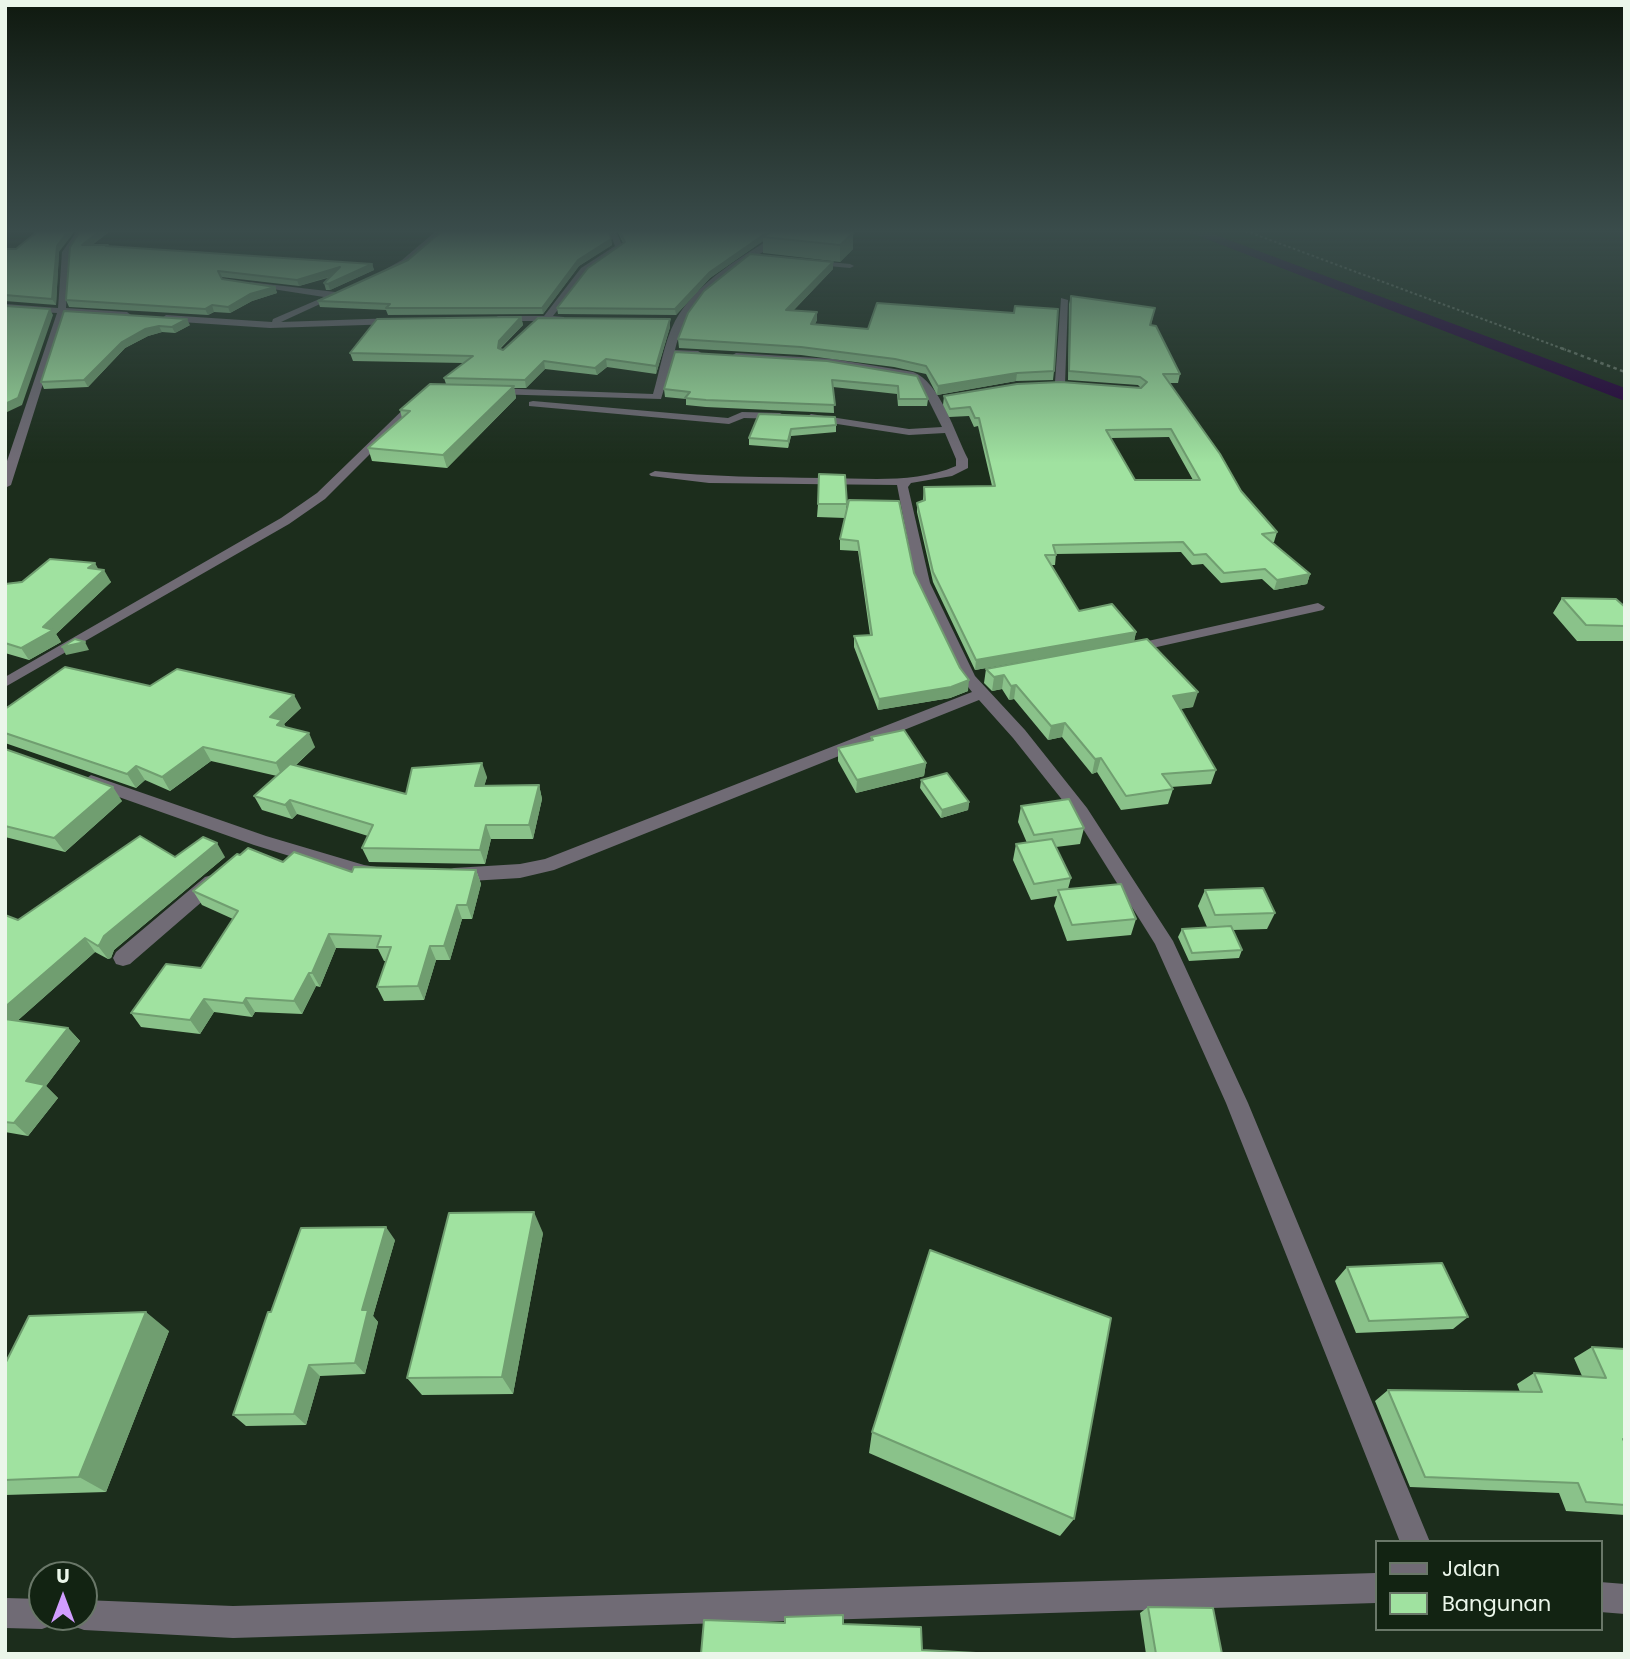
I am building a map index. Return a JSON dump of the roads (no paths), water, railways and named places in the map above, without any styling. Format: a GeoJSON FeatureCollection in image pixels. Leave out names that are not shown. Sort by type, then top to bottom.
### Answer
{"type":"FeatureCollection","features":[{"type":"Feature","properties":{"kind":"street"},"geometry":{"type":"LineString","coordinates":[[32,308],[142,316]]}},
{"type":"Feature","properties":{"kind":"street"},"geometry":{"type":"LineString","coordinates":[[273,323],[305,308]]}},
{"type":"Feature","properties":{"kind":"street"},"geometry":{"type":"LineString","coordinates":[[528,328],[542,319],[551,308]]}},
{"type":"Feature","properties":{"kind":"street"},"geometry":{"type":"LineString","coordinates":[[649,415],[670,353],[673,321],[686,308]]}},
{"type":"Feature","properties":{"kind":"street"},"geometry":{"type":"LineString","coordinates":[[1060,385],[1064,308]]}},
{"type":"Feature","properties":{"kind":"street"},"geometry":{"type":"LineString","coordinates":[[5,485],[62,310]]}},
{"type":"Feature","properties":{"kind":"street"},"geometry":{"type":"LineString","coordinates":[[273,323],[279,311]]}},
{"type":"Feature","properties":{"kind":"street"},"geometry":{"type":"LineString","coordinates":[[155,317],[273,323],[410,320]]}},
{"type":"Feature","properties":{"kind":"street"},"geometry":{"type":"LineString","coordinates":[[486,319],[573,319]]}},
{"type":"Feature","properties":{"kind":"street"},"geometry":{"type":"LineString","coordinates":[[655,474],[709,480],[903,482],[948,474],[962,468],[962,459],[946,430],[942,400],[920,377],[887,370],[786,358],[670,353]]}},
{"type":"Feature","properties":{"kind":"street"},"geometry":{"type":"LineString","coordinates":[[1032,385],[1074,386]]}},
{"type":"Feature","properties":{"kind":"street"},"geometry":{"type":"LineString","coordinates":[[480,390],[657,397]]}},
{"type":"Feature","properties":{"kind":"street"},"geometry":{"type":"LineString","coordinates":[[5,683],[285,521],[321,496],[428,392]]}},
{"type":"Feature","properties":{"kind":"street"},"geometry":{"type":"LineString","coordinates":[[533,404],[729,421],[742,415],[786,416]]}},
{"type":"Feature","properties":{"kind":"street"},"geometry":{"type":"LineString","coordinates":[[800,416],[827,417],[909,432],[946,430]]}},
{"type":"Feature","properties":{"kind":"street"},"geometry":{"type":"LineString","coordinates":[[903,482],[923,583],[977,682],[1081,812],[1163,941],[1237,1103],[1415,1540]]}},
{"type":"Feature","properties":{"kind":"street"},"geometry":{"type":"LineString","coordinates":[[1110,652],[1318,607]]}},
{"type":"Feature","properties":{"kind":"street"},"geometry":{"type":"LineString","coordinates":[[435,875],[520,871],[548,865],[977,682]]}},
{"type":"Feature","properties":{"kind":"street"},"geometry":{"type":"LineString","coordinates":[[69,773],[260,841],[364,872],[392,874]]}},
{"type":"Feature","properties":{"kind":"street"},"geometry":{"type":"LineString","coordinates":[[123,958],[260,841]]}},
{"type":"Feature","properties":{"kind":"street"},"geometry":{"type":"LineString","coordinates":[[98,1616],[233,1622],[1374,1588]]}},
{"type":"Feature","properties":{"kind":"street"},"geometry":{"type":"LineString","coordinates":[[1602,1597],[1625,1599]]}},
{"type":"Feature","properties":{"kind":"street"},"geometry":{"type":"LineString","coordinates":[[5,1613],[28,1614]]}},
{"type":"Feature","properties":{"kind":"waterway"},"geometry":{"type":"LineString","coordinates":[[1397,308],[1625,395]]}}]}
